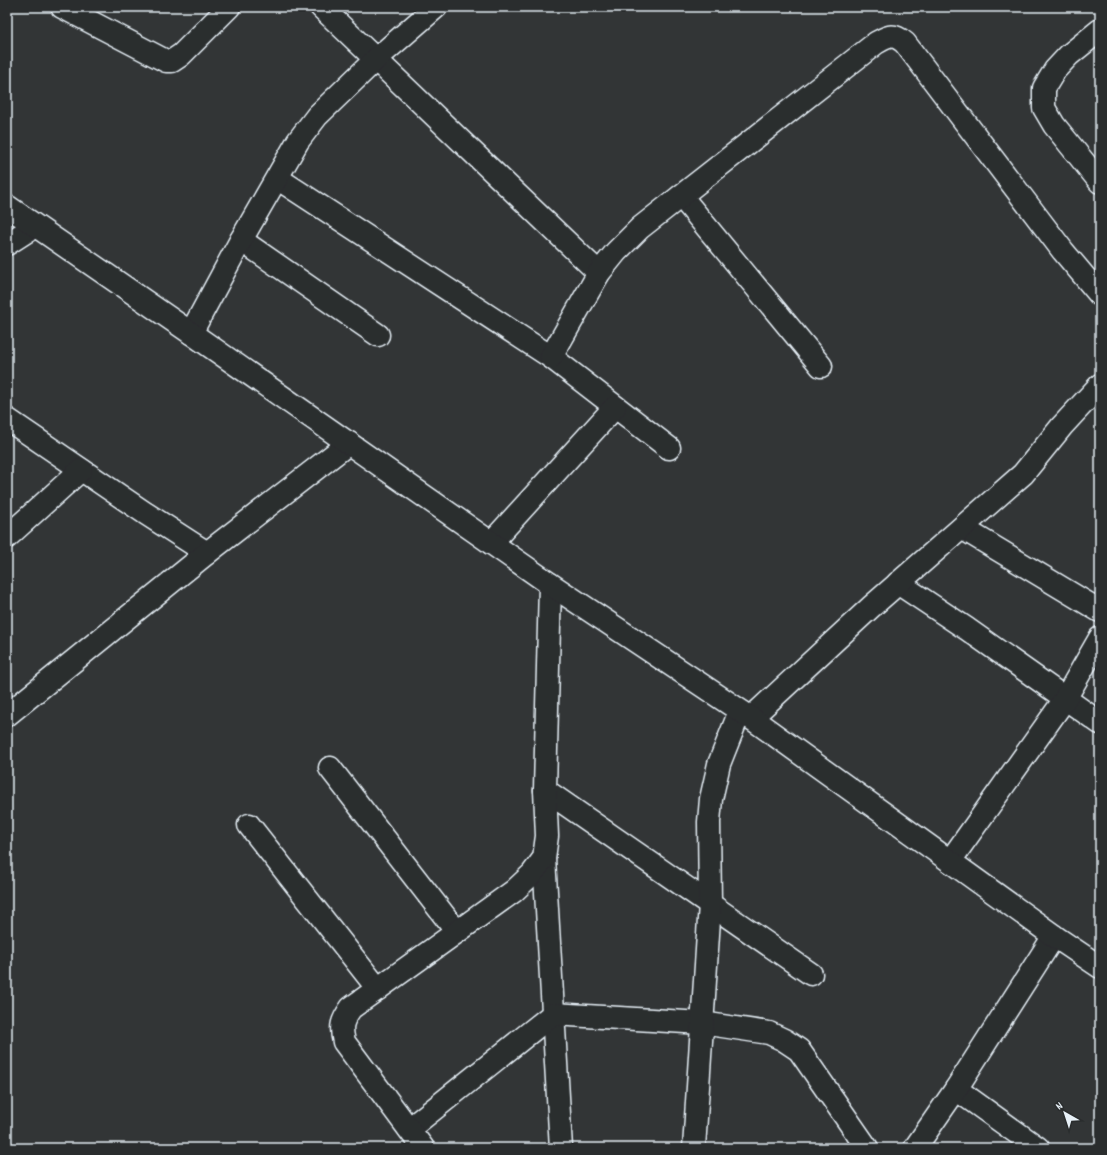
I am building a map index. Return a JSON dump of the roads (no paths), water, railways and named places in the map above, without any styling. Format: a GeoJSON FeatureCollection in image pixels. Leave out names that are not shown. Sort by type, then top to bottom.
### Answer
{"type":"FeatureCollection","features":[{"type":"Feature","properties":{"kind":"street"},"geometry":{"type":"LineString","coordinates":[[62,7],[166,61],[172,61],[181,55],[229,7]]}},
{"type":"Feature","properties":{"kind":"street"},"geometry":{"type":"LineString","coordinates":[[321,7],[599,274]]}},
{"type":"Feature","properties":{"kind":"street"},"geometry":{"type":"LineString","coordinates":[[191,333],[241,240],[298,141],[317,116],[375,60],[436,7]]}},
{"type":"Feature","properties":{"kind":"street"},"geometry":{"type":"LineString","coordinates":[[1100,30],[1069,54],[1055,70],[1044,88],[1044,108],[1054,125],[1100,182]]}},
{"type":"Feature","properties":{"kind":"street"},"geometry":{"type":"LineString","coordinates":[[551,357],[599,274],[616,252],[640,228],[876,43],[887,37],[897,37],[905,43],[1058,245],[1100,296]]}},
{"type":"Feature","properties":{"kind":"street"},"geometry":{"type":"LineString","coordinates":[[277,178],[551,357],[669,448]]}},
{"type":"Feature","properties":{"kind":"street"},"geometry":{"type":"LineString","coordinates":[[681,196],[821,366]]}},
{"type":"Feature","properties":{"kind":"street"},"geometry":{"type":"LineString","coordinates":[[7,206],[550,584],[745,714],[1054,936],[1100,967]]}},
{"type":"Feature","properties":{"kind":"street"},"geometry":{"type":"LineString","coordinates":[[7,244],[35,226]]}},
{"type":"Feature","properties":{"kind":"street"},"geometry":{"type":"LineString","coordinates":[[241,240],[378,335]]}},
{"type":"Feature","properties":{"kind":"street"},"geometry":{"type":"LineString","coordinates":[[694,1148],[710,904],[709,822],[711,799],[719,764],[745,714],[1023,474],[1062,426],[1100,385]]}},
{"type":"Feature","properties":{"kind":"street"},"geometry":{"type":"LineString","coordinates":[[492,543],[615,406]]}},
{"type":"Feature","properties":{"kind":"street"},"geometry":{"type":"LineString","coordinates":[[7,419],[207,553]]}},
{"type":"Feature","properties":{"kind":"street"},"geometry":{"type":"LineString","coordinates":[[12,703],[349,443]]}},
{"type":"Feature","properties":{"kind":"street"},"geometry":{"type":"LineString","coordinates":[[7,537],[81,470]]}},
{"type":"Feature","properties":{"kind":"street"},"geometry":{"type":"LineString","coordinates":[[962,528],[1100,611]]}},
{"type":"Feature","properties":{"kind":"street"},"geometry":{"type":"LineString","coordinates":[[898,583],[967,629],[1100,724]]}},
{"type":"Feature","properties":{"kind":"street"},"geometry":{"type":"LineString","coordinates":[[550,584],[544,790],[546,836],[544,858],[561,1148]]}},
{"type":"Feature","properties":{"kind":"street"},"geometry":{"type":"LineString","coordinates":[[950,861],[1065,698],[1100,638]]}},
{"type":"Feature","properties":{"kind":"street"},"geometry":{"type":"LineString","coordinates":[[330,768],[457,932]]}},
{"type":"Feature","properties":{"kind":"street"},"geometry":{"type":"LineString","coordinates":[[544,790],[811,974]]}},
{"type":"Feature","properties":{"kind":"street"},"geometry":{"type":"LineString","coordinates":[[249,825],[378,989]]}},
{"type":"Feature","properties":{"kind":"street"},"geometry":{"type":"LineString","coordinates":[[423,1148],[344,1042],[341,1031],[343,1018],[351,1008],[514,891],[532,874],[544,858]]}},
{"type":"Feature","properties":{"kind":"street"},"geometry":{"type":"LineString","coordinates":[[915,1148],[956,1089],[1054,936]]}},
{"type":"Feature","properties":{"kind":"street"},"geometry":{"type":"LineString","coordinates":[[409,1129],[553,1014],[702,1023],[769,1033],[784,1040],[799,1050],[867,1148]]}},
{"type":"Feature","properties":{"kind":"street"},"geometry":{"type":"LineString","coordinates":[[956,1089],[1038,1148]]}}]}
